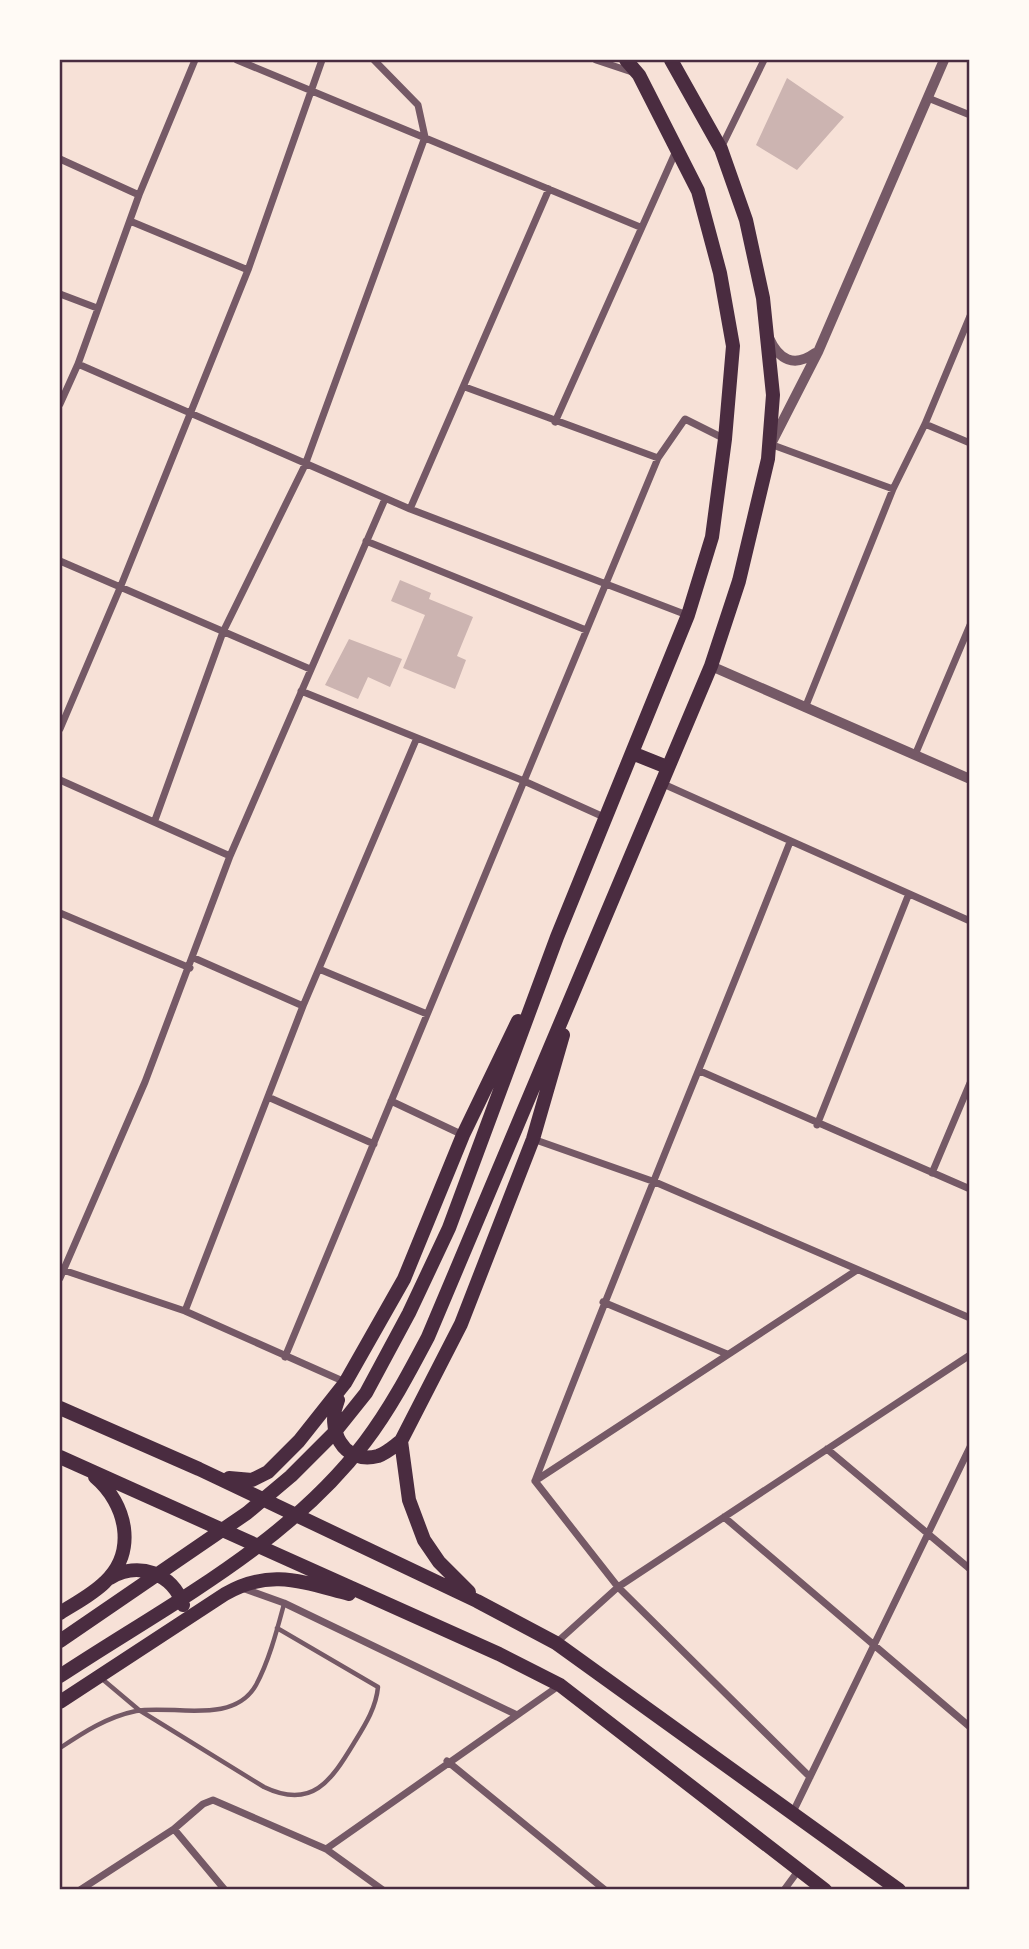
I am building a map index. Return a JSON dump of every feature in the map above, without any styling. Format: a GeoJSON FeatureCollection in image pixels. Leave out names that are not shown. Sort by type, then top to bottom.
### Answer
{"type":"FeatureCollection","features":[{"type":"Feature","properties":{"kind":"main road"},"geometry":{"type":"LineString","coordinates":[[60,1641],[188,1556],[292,1476],[334,1433],[366,1393],[409,1313],[449,1228],[557,937],[688,615],[712,537],[725,439],[733,346],[717,261],[698,191],[639,75],[626,60]]}},
{"type":"Feature","properties":{"kind":"main road"},"geometry":{"type":"LineString","coordinates":[[60,1676],[234,1563],[307,1505],[365,1441],[395,1397],[428,1337],[711,666],[739,581],[770,444],[772,395],[768,335],[746,220],[721,149],[671,60]]}},
{"type":"Feature","properties":{"kind":"main road"},"geometry":{"type":"LineString","coordinates":[[632,752],[667,767]]}},
{"type":"Feature","properties":{"kind":"main road"},"geometry":{"type":"LineString","coordinates":[[200,1469],[235,1479],[260,1477],[299,1441],[345,1382],[404,1279],[463,1135],[557,937]]}},
{"type":"Feature","properties":{"kind":"main road"},"geometry":{"type":"LineString","coordinates":[[345,1382],[332,1418],[335,1435],[345,1449],[360,1456],[377,1456],[401,1441],[461,1324],[533,1139],[582,969]]}},
{"type":"Feature","properties":{"kind":"main road"},"geometry":{"type":"LineString","coordinates":[[60,1408],[200,1469],[477,1601],[556,1643],[899,1889]]}},
{"type":"Feature","properties":{"kind":"main road"},"geometry":{"type":"LineString","coordinates":[[401,1441],[409,1500],[424,1540],[439,1562],[477,1601]]}},
{"type":"Feature","properties":{"kind":"main road"},"geometry":{"type":"LineString","coordinates":[[62,1458],[86,1470],[104,1485],[121,1512],[125,1525],[124,1548],[118,1566],[106,1582]]}},
{"type":"Feature","properties":{"kind":"main road"},"geometry":{"type":"LineString","coordinates":[[62,1458],[560,1685],[798,1871],[825,1889]]}},
{"type":"Feature","properties":{"kind":"main road"},"geometry":{"type":"LineString","coordinates":[[60,1614],[106,1582],[131,1570],[158,1574],[178,1593],[184,1620]]}},
{"type":"Feature","properties":{"kind":"main road"},"geometry":{"type":"LineString","coordinates":[[60,1702],[184,1620],[237,1587],[257,1579],[292,1580],[386,1604]]}},
{"type":"Feature","properties":{"kind":"street"},"geometry":{"type":"LineString","coordinates":[[60,404],[78,364],[139,195],[195,60]]}},
{"type":"Feature","properties":{"kind":"street"},"geometry":{"type":"LineString","coordinates":[[237,60],[640,228]]}},
{"type":"Feature","properties":{"kind":"street"},"geometry":{"type":"LineString","coordinates":[[60,729],[248,270],[322,60]]}},
{"type":"Feature","properties":{"kind":"street"},"geometry":{"type":"LineString","coordinates":[[155,820],[223,632],[305,465],[425,137],[418,105],[374,60]]}},
{"type":"Feature","properties":{"kind":"street"},"geometry":{"type":"LineString","coordinates":[[596,60],[639,75]]}},
{"type":"Feature","properties":{"kind":"street"},"geometry":{"type":"LineString","coordinates":[[721,149],[764,60]]}},
{"type":"Feature","properties":{"kind":"street"},"geometry":{"type":"LineString","coordinates":[[893,489],[770,444],[818,352],[944,60]]}},
{"type":"Feature","properties":{"kind":"street"},"geometry":{"type":"LineString","coordinates":[[928,98],[970,115]]}},
{"type":"Feature","properties":{"kind":"street"},"geometry":{"type":"LineString","coordinates":[[555,422],[678,148]]}},
{"type":"Feature","properties":{"kind":"street"},"geometry":{"type":"LineString","coordinates":[[60,159],[139,195]]}},
{"type":"Feature","properties":{"kind":"street"},"geometry":{"type":"LineString","coordinates":[[410,509],[549,189]]}},
{"type":"Feature","properties":{"kind":"street"},"geometry":{"type":"LineString","coordinates":[[130,221],[248,270]]}},
{"type":"Feature","properties":{"kind":"street"},"geometry":{"type":"LineString","coordinates":[[60,295],[97,308]]}},
{"type":"Feature","properties":{"kind":"street"},"geometry":{"type":"LineString","coordinates":[[805,708],[893,489],[925,424],[970,316]]}},
{"type":"Feature","properties":{"kind":"street"},"geometry":{"type":"LineString","coordinates":[[768,335],[775,350],[788,361],[800,362],[818,352]]}},
{"type":"Feature","properties":{"kind":"street"},"geometry":{"type":"LineString","coordinates":[[78,364],[385,499],[688,615]]}},
{"type":"Feature","properties":{"kind":"street"},"geometry":{"type":"LineString","coordinates":[[465,387],[659,458]]}},
{"type":"Feature","properties":{"kind":"street"},"geometry":{"type":"LineString","coordinates":[[285,1357],[659,458],[685,419],[725,439]]}},
{"type":"Feature","properties":{"kind":"street"},"geometry":{"type":"LineString","coordinates":[[925,424],[970,443]]}},
{"type":"Feature","properties":{"kind":"street"},"geometry":{"type":"LineString","coordinates":[[60,1278],[145,1082],[194,958],[230,856],[385,499]]}},
{"type":"Feature","properties":{"kind":"street"},"geometry":{"type":"LineString","coordinates":[[366,541],[586,630]]}},
{"type":"Feature","properties":{"kind":"street"},"geometry":{"type":"LineString","coordinates":[[60,561],[310,669]]}},
{"type":"Feature","properties":{"kind":"street"},"geometry":{"type":"LineString","coordinates":[[915,755],[970,625]]}},
{"type":"Feature","properties":{"kind":"street"},"geometry":{"type":"LineString","coordinates":[[711,666],[970,779]]}},
{"type":"Feature","properties":{"kind":"street"},"geometry":{"type":"LineString","coordinates":[[301,691],[416,740],[524,781],[606,818]]}},
{"type":"Feature","properties":{"kind":"street"},"geometry":{"type":"LineString","coordinates":[[185,1311],[303,1006],[416,740]]}},
{"type":"Feature","properties":{"kind":"street"},"geometry":{"type":"LineString","coordinates":[[60,780],[155,820],[230,856]]}},
{"type":"Feature","properties":{"kind":"street"},"geometry":{"type":"LineString","coordinates":[[660,783],[908,896],[970,921]]}},
{"type":"Feature","properties":{"kind":"street"},"geometry":{"type":"LineString","coordinates":[[535,1481],[603,1303],[655,1182],[790,842]]}},
{"type":"Feature","properties":{"kind":"street"},"geometry":{"type":"LineString","coordinates":[[817,1125],[908,896]]}},
{"type":"Feature","properties":{"kind":"street"},"geometry":{"type":"LineString","coordinates":[[60,913],[190,968]]}},
{"type":"Feature","properties":{"kind":"street"},"geometry":{"type":"LineString","coordinates":[[194,958],[303,1006]]}},
{"type":"Feature","properties":{"kind":"street"},"geometry":{"type":"LineString","coordinates":[[318,969],[428,1014]]}},
{"type":"Feature","properties":{"kind":"street"},"geometry":{"type":"LineString","coordinates":[[700,1071],[817,1125],[970,1189]]}},
{"type":"Feature","properties":{"kind":"street"},"geometry":{"type":"LineString","coordinates":[[932,1174],[970,1083]]}},
{"type":"Feature","properties":{"kind":"street"},"geometry":{"type":"LineString","coordinates":[[268,1097],[374,1144]]}},
{"type":"Feature","properties":{"kind":"street"},"geometry":{"type":"LineString","coordinates":[[391,1101],[463,1135]]}},
{"type":"Feature","properties":{"kind":"street"},"geometry":{"type":"LineString","coordinates":[[533,1139],[655,1182],[970,1318]]}},
{"type":"Feature","properties":{"kind":"street"},"geometry":{"type":"LineString","coordinates":[[63,1270],[185,1311],[345,1382]]}},
{"type":"Feature","properties":{"kind":"street"},"geometry":{"type":"LineString","coordinates":[[535,1481],[857,1270]]}},
{"type":"Feature","properties":{"kind":"street"},"geometry":{"type":"LineString","coordinates":[[603,1303],[727,1354]]}},
{"type":"Feature","properties":{"kind":"street"},"geometry":{"type":"LineString","coordinates":[[556,1643],[618,1587],[970,1355]]}},
{"type":"Feature","properties":{"kind":"street"},"geometry":{"type":"LineString","coordinates":[[793,1812],[970,1447]]}},
{"type":"Feature","properties":{"kind":"street"},"geometry":{"type":"LineString","coordinates":[[827,1449],[970,1569]]}},
{"type":"Feature","properties":{"kind":"street"},"geometry":{"type":"LineString","coordinates":[[535,1481],[618,1587],[810,1777]]}},
{"type":"Feature","properties":{"kind":"street"},"geometry":{"type":"LineString","coordinates":[[724,1517],[970,1727]]}},
{"type":"Feature","properties":{"kind":"street"},"geometry":{"type":"LineString","coordinates":[[237,1587],[284,1604],[517,1715]]}},
{"type":"Feature","properties":{"kind":"street"},"geometry":{"type":"LineString","coordinates":[[326,1849],[560,1685]]}},
{"type":"Feature","properties":{"kind":"street"},"geometry":{"type":"LineString","coordinates":[[447,1762],[605,1889]]}},
{"type":"Feature","properties":{"kind":"street"},"geometry":{"type":"LineString","coordinates":[[80,1889],[174,1829],[203,1804],[218,1801],[326,1849],[383,1889]]}},
{"type":"Feature","properties":{"kind":"street"},"geometry":{"type":"LineString","coordinates":[[174,1829],[225,1889]]}},
{"type":"Feature","properties":{"kind":"street"},"geometry":{"type":"LineString","coordinates":[[783,1889],[798,1871]]}},
{"type":"Feature","properties":{"kind":"lane"},"geometry":{"type":"LineString","coordinates":[[60,1748],[99,1723],[139,1710],[216,1710],[233,1704],[255,1687],[284,1604]]}},
{"type":"Feature","properties":{"kind":"lane"},"geometry":{"type":"LineString","coordinates":[[100,1677],[139,1710],[280,1795],[317,1790],[328,1782],[356,1740],[374,1707],[378,1687],[277,1628]]}},
{"type":"Feature","properties":{"kind":"building"},"geometry":{"type":"Polygon","coordinates":[[[787,78],[844,117],[797,170],[756,145],[787,78]]]}},
{"type":"Feature","properties":{"kind":"building"},"geometry":{"type":"Polygon","coordinates":[[[400,580],[431,593],[429,599],[473,617],[457,656],[466,660],[455,689],[403,668],[425,615],[391,601],[400,580]]]}},
{"type":"Feature","properties":{"kind":"building"},"geometry":{"type":"Polygon","coordinates":[[[349,639],[402,659],[390,687],[368,677],[358,699],[325,685],[349,639]]]}}]}
